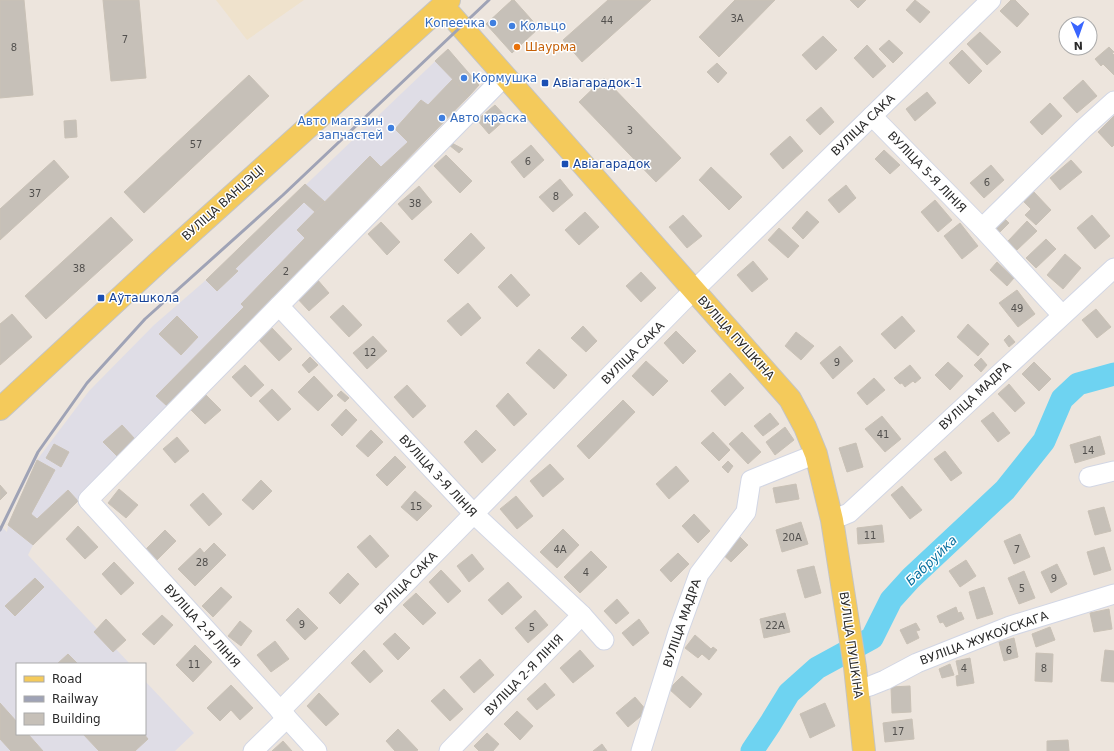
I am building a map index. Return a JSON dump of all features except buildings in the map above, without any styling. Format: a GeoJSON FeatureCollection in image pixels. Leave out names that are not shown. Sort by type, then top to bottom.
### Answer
{"type":"FeatureCollection","features":[{"type":"Feature","properties":{"kind":"main road","name":"ВУЛІЦА ПУШКІНА"},"geometry":{"type":"LineString","coordinates":[[443,2],[505,76],[790,399],[805,426],[816,454],[832,520],[848,618],[864,751]]}},
{"type":"Feature","properties":{"kind":"main road","name":"ВУЛІЦА ВАНЦЭЦІ"},"geometry":{"type":"LineString","coordinates":[[0,409],[443,2]]}},
{"type":"Feature","properties":{"kind":"street","name":"ВУЛІЦА САКА"},"geometry":{"type":"LineString","coordinates":[[253,751],[283,714],[474,514],[694,291],[991,0]]}},
{"type":"Feature","properties":{"kind":"street"},"geometry":{"type":"LineString","coordinates":[[279,306],[505,76]]}},
{"type":"Feature","properties":{"kind":"street"},"geometry":{"type":"LineString","coordinates":[[982,228],[1083,129],[1114,101]]}},
{"type":"Feature","properties":{"kind":"street","name":"ВУЛІЦА 5-Я ЛІНІЯ"},"geometry":{"type":"LineString","coordinates":[[872,116],[982,228],[1062,315]]}},
{"type":"Feature","properties":{"kind":"street","name":"ВУЛІЦА МАДРА"},"geometry":{"type":"LineString","coordinates":[[832,520],[849,513],[1114,268]]}},
{"type":"Feature","properties":{"kind":"street","name":"ВУЛІЦА 2-Я ЛІНІЯ"},"geometry":{"type":"LineString","coordinates":[[279,306],[88,500],[317,751]]}},
{"type":"Feature","properties":{"kind":"street","name":"ВУЛІЦА 3-Я ЛІНІЯ"},"geometry":{"type":"LineString","coordinates":[[279,306],[474,514],[582,615],[604,640]]}},
{"type":"Feature","properties":{"kind":"street","name":"ВУЛІЦА МАДРА"},"geometry":{"type":"LineString","coordinates":[[640,751],[678,632],[699,574],[746,512],[750,480],[816,454]]}},
{"type":"Feature","properties":{"kind":"street"},"geometry":{"type":"LineString","coordinates":[[1089,477],[1114,471]]}},
{"type":"Feature","properties":{"kind":"street","name":"ВУЛІЦА ЖУКОЎСКАГА"},"geometry":{"type":"LineString","coordinates":[[857,690],[875,684],[917,663],[1010,626],[1114,594]]}},
{"type":"Feature","properties":{"kind":"street","name":"ВУЛІЦА 2-Я ЛІНІЯ"},"geometry":{"type":"LineString","coordinates":[[449,751],[582,615]]}},
{"type":"Feature","properties":{"kind":"shaded area"},"geometry":{"type":"Polygon","coordinates":[[[216,0],[304,0],[247,40],[216,0]]]}},
{"type":"Feature","properties":{"kind":"shaded area"},"geometry":{"type":"Polygon","coordinates":[[[448,49],[479,85],[167,406],[78,501],[33,545],[28,555],[129,663],[16,663],[16,735],[146,735],[146,682],[194,733],[175,751],[0,751],[0,525],[7,532],[8,525],[37,460],[89,391],[154,325],[206,280],[448,49]]]}},
{"type":"Feature","properties":{"kind":"waterway","name":"Бабруйка"},"geometry":{"type":"LineString","coordinates":[[752,751],[789,693],[817,668],[872,638],[891,600],[911,578],[1005,490],[1044,441],[1062,399],[1078,384],[1114,374]]}},
{"type":"Feature","properties":{"kind":"railway"},"geometry":{"type":"LineString","coordinates":[[0,530],[38,452],[87,383],[145,319],[283,195],[489,0]]}},
{"type":"Feature","properties":{"kind":"place","name":"Копеечка"},"geometry":{"type":"Point","coordinates":[493,23]}},
{"type":"Feature","properties":{"kind":"place","name":"Кольцо"},"geometry":{"type":"Point","coordinates":[512,26]}},
{"type":"Feature","properties":{"kind":"place","name":"Шаурма"},"geometry":{"type":"Point","coordinates":[517,47]}},
{"type":"Feature","properties":{"kind":"place","name":"Кормушка"},"geometry":{"type":"Point","coordinates":[464,78]}},
{"type":"Feature","properties":{"kind":"place","name":"Авіагарадок-1"},"geometry":{"type":"Point","coordinates":[545,83]}},
{"type":"Feature","properties":{"kind":"place","name":"Авто краска"},"geometry":{"type":"Point","coordinates":[442,118]}},
{"type":"Feature","properties":{"kind":"place","name":"Авто магазин запчастей"},"geometry":{"type":"Point","coordinates":[391,128]}},
{"type":"Feature","properties":{"kind":"place","name":"Авіагарадок"},"geometry":{"type":"Point","coordinates":[565,164]}},
{"type":"Feature","properties":{"kind":"place","name":"Аўташкола"},"geometry":{"type":"Point","coordinates":[101,298]}}]}
